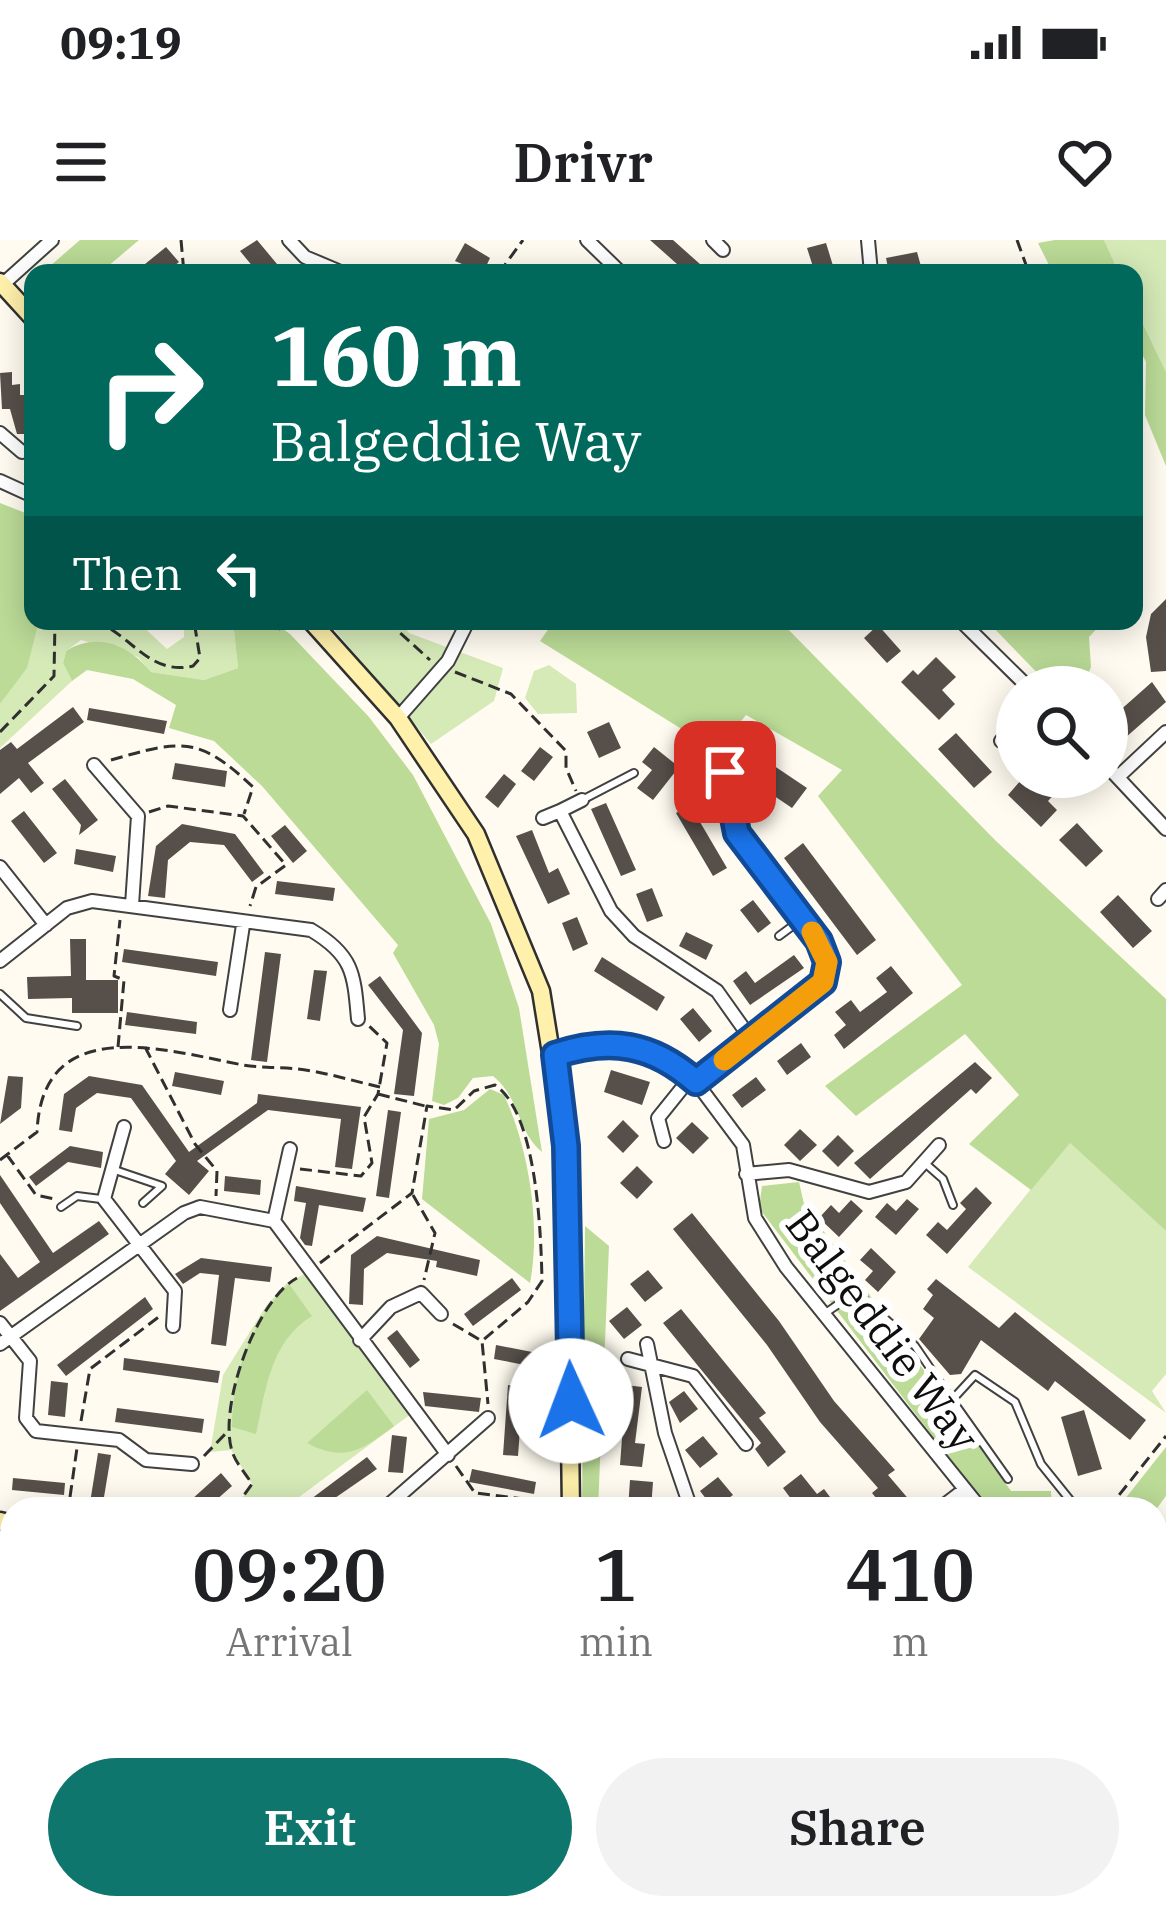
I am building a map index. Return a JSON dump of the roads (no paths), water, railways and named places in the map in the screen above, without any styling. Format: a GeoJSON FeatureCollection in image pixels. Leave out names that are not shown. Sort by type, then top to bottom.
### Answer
{"type":"FeatureCollection","features":[{"type":"Feature","properties":{"kind":"street"},"geometry":{"type":"LineString","coordinates":[[24,308],[1,283],[52,240]]}},
{"type":"Feature","properties":{"kind":"street"},"geometry":{"type":"LineString","coordinates":[[289,240],[305,257],[322,264]]}},
{"type":"Feature","properties":{"kind":"street"},"geometry":{"type":"LineString","coordinates":[[587,240],[612,264]]}},
{"type":"Feature","properties":{"kind":"street"},"geometry":{"type":"LineString","coordinates":[[0,434],[22,452]]}},
{"type":"Feature","properties":{"kind":"street"},"geometry":{"type":"LineString","coordinates":[[318,630],[398,718],[476,834],[533,969],[555,1055],[566,1169],[571,1497]]}},
{"type":"Feature","properties":{"kind":"street"},"geometry":{"type":"LineString","coordinates":[[398,718],[443,667],[463,630]]}},
{"type":"Feature","properties":{"kind":"street"},"geometry":{"type":"LineString","coordinates":[[970,630],[1007,666]]}},
{"type":"Feature","properties":{"kind":"street"},"geometry":{"type":"LineString","coordinates":[[1128,768],[1166,732]]}},
{"type":"Feature","properties":{"kind":"street"},"geometry":{"type":"LineString","coordinates":[[94,766],[138,816],[127,904]]}},
{"type":"Feature","properties":{"kind":"street"},"geometry":{"type":"LineString","coordinates":[[1128,788],[1166,829]]}},
{"type":"Feature","properties":{"kind":"street"},"geometry":{"type":"LineString","coordinates":[[543,818],[581,800]]}},
{"type":"Feature","properties":{"kind":"street"},"geometry":{"type":"LineString","coordinates":[[560,811],[610,911],[634,936],[717,991],[751,1039]]}},
{"type":"Feature","properties":{"kind":"street"},"geometry":{"type":"LineString","coordinates":[[0,867],[46,925]]}},
{"type":"Feature","properties":{"kind":"street"},"geometry":{"type":"LineString","coordinates":[[658,1118],[694,1079],[823,982],[827,962],[777,888]]}},
{"type":"Feature","properties":{"kind":"street"},"geometry":{"type":"LineString","coordinates":[[0,962],[67,908],[92,901],[243,925],[311,930],[330,941],[354,970],[358,1019]]}},
{"type":"Feature","properties":{"kind":"street"},"geometry":{"type":"LineString","coordinates":[[230,1010],[243,925]]}},
{"type":"Feature","properties":{"kind":"street","name":"Balgeddie Way"},"geometry":{"type":"LineString","coordinates":[[555,1055],[617,1042],[653,1052],[694,1079],[743,1144],[755,1218],[824,1315],[970,1497]]}},
{"type":"Feature","properties":{"kind":"street"},"geometry":{"type":"LineString","coordinates":[[642,1117],[658,1118]]}},
{"type":"Feature","properties":{"kind":"street"},"geometry":{"type":"LineString","coordinates":[[658,1118],[664,1141]]}},
{"type":"Feature","properties":{"kind":"street"},"geometry":{"type":"LineString","coordinates":[[124,1127],[104,1199],[175,1291],[173,1326]]}},
{"type":"Feature","properties":{"kind":"street"},"geometry":{"type":"LineString","coordinates":[[746,1174],[789,1170],[869,1192],[906,1182],[939,1145]]}},
{"type":"Feature","properties":{"kind":"street"},"geometry":{"type":"LineString","coordinates":[[274,1221],[290,1148]]}},
{"type":"Feature","properties":{"kind":"street"},"geometry":{"type":"LineString","coordinates":[[5,1341],[184,1213],[213,1210],[274,1221],[448,1455]]}},
{"type":"Feature","properties":{"kind":"street"},"geometry":{"type":"LineString","coordinates":[[360,1340],[391,1307],[421,1294],[441,1314]]}},
{"type":"Feature","properties":{"kind":"street"},"geometry":{"type":"LineString","coordinates":[[0,1323],[5,1341],[30,1361],[26,1418],[36,1431],[119,1440],[146,1460],[192,1464]]}},
{"type":"Feature","properties":{"kind":"street"},"geometry":{"type":"LineString","coordinates":[[647,1343],[648,1366],[687,1497]]}},
{"type":"Feature","properties":{"kind":"street"},"geometry":{"type":"LineString","coordinates":[[628,1359],[693,1376],[746,1444]]}},
{"type":"Feature","properties":{"kind":"street"},"geometry":{"type":"LineString","coordinates":[[408,1497],[488,1418]]}},
{"type":"Feature","properties":{"kind":"street"},"geometry":{"type":"LineString","coordinates":[[961,1497],[967,1494]]}},
{"type":"Feature","properties":{"kind":"lane"},"geometry":{"type":"LineString","coordinates":[[725,772],[737,833]]}},
{"type":"Feature","properties":{"kind":"lane"},"geometry":{"type":"LineString","coordinates":[[581,800],[634,773]]}},
{"type":"Feature","properties":{"kind":"lane"},"geometry":{"type":"LineString","coordinates":[[699,793],[713,800],[777,888]]}},
{"type":"Feature","properties":{"kind":"lane"},"geometry":{"type":"LineString","coordinates":[[778,936],[802,919]]}},
{"type":"Feature","properties":{"kind":"lane"},"geometry":{"type":"LineString","coordinates":[[0,994],[26,1018],[76,1026]]}},
{"type":"Feature","properties":{"kind":"lane"},"geometry":{"type":"LineString","coordinates":[[924,1162],[943,1179],[953,1205]]}},
{"type":"Feature","properties":{"kind":"lane"},"geometry":{"type":"LineString","coordinates":[[112,1169],[162,1186],[143,1203]]}},
{"type":"Feature","properties":{"kind":"lane"},"geometry":{"type":"LineString","coordinates":[[64,1204],[77,1196],[104,1199]]}},
{"type":"Feature","properties":{"kind":"lane"},"geometry":{"type":"LineString","coordinates":[[824,1315],[856,1292],[914,1346],[1008,1479]]}},
{"type":"Feature","properties":{"kind":"lane"},"geometry":{"type":"LineString","coordinates":[[952,1400],[975,1375],[1016,1402],[1041,1465],[1068,1497]]}}]}
